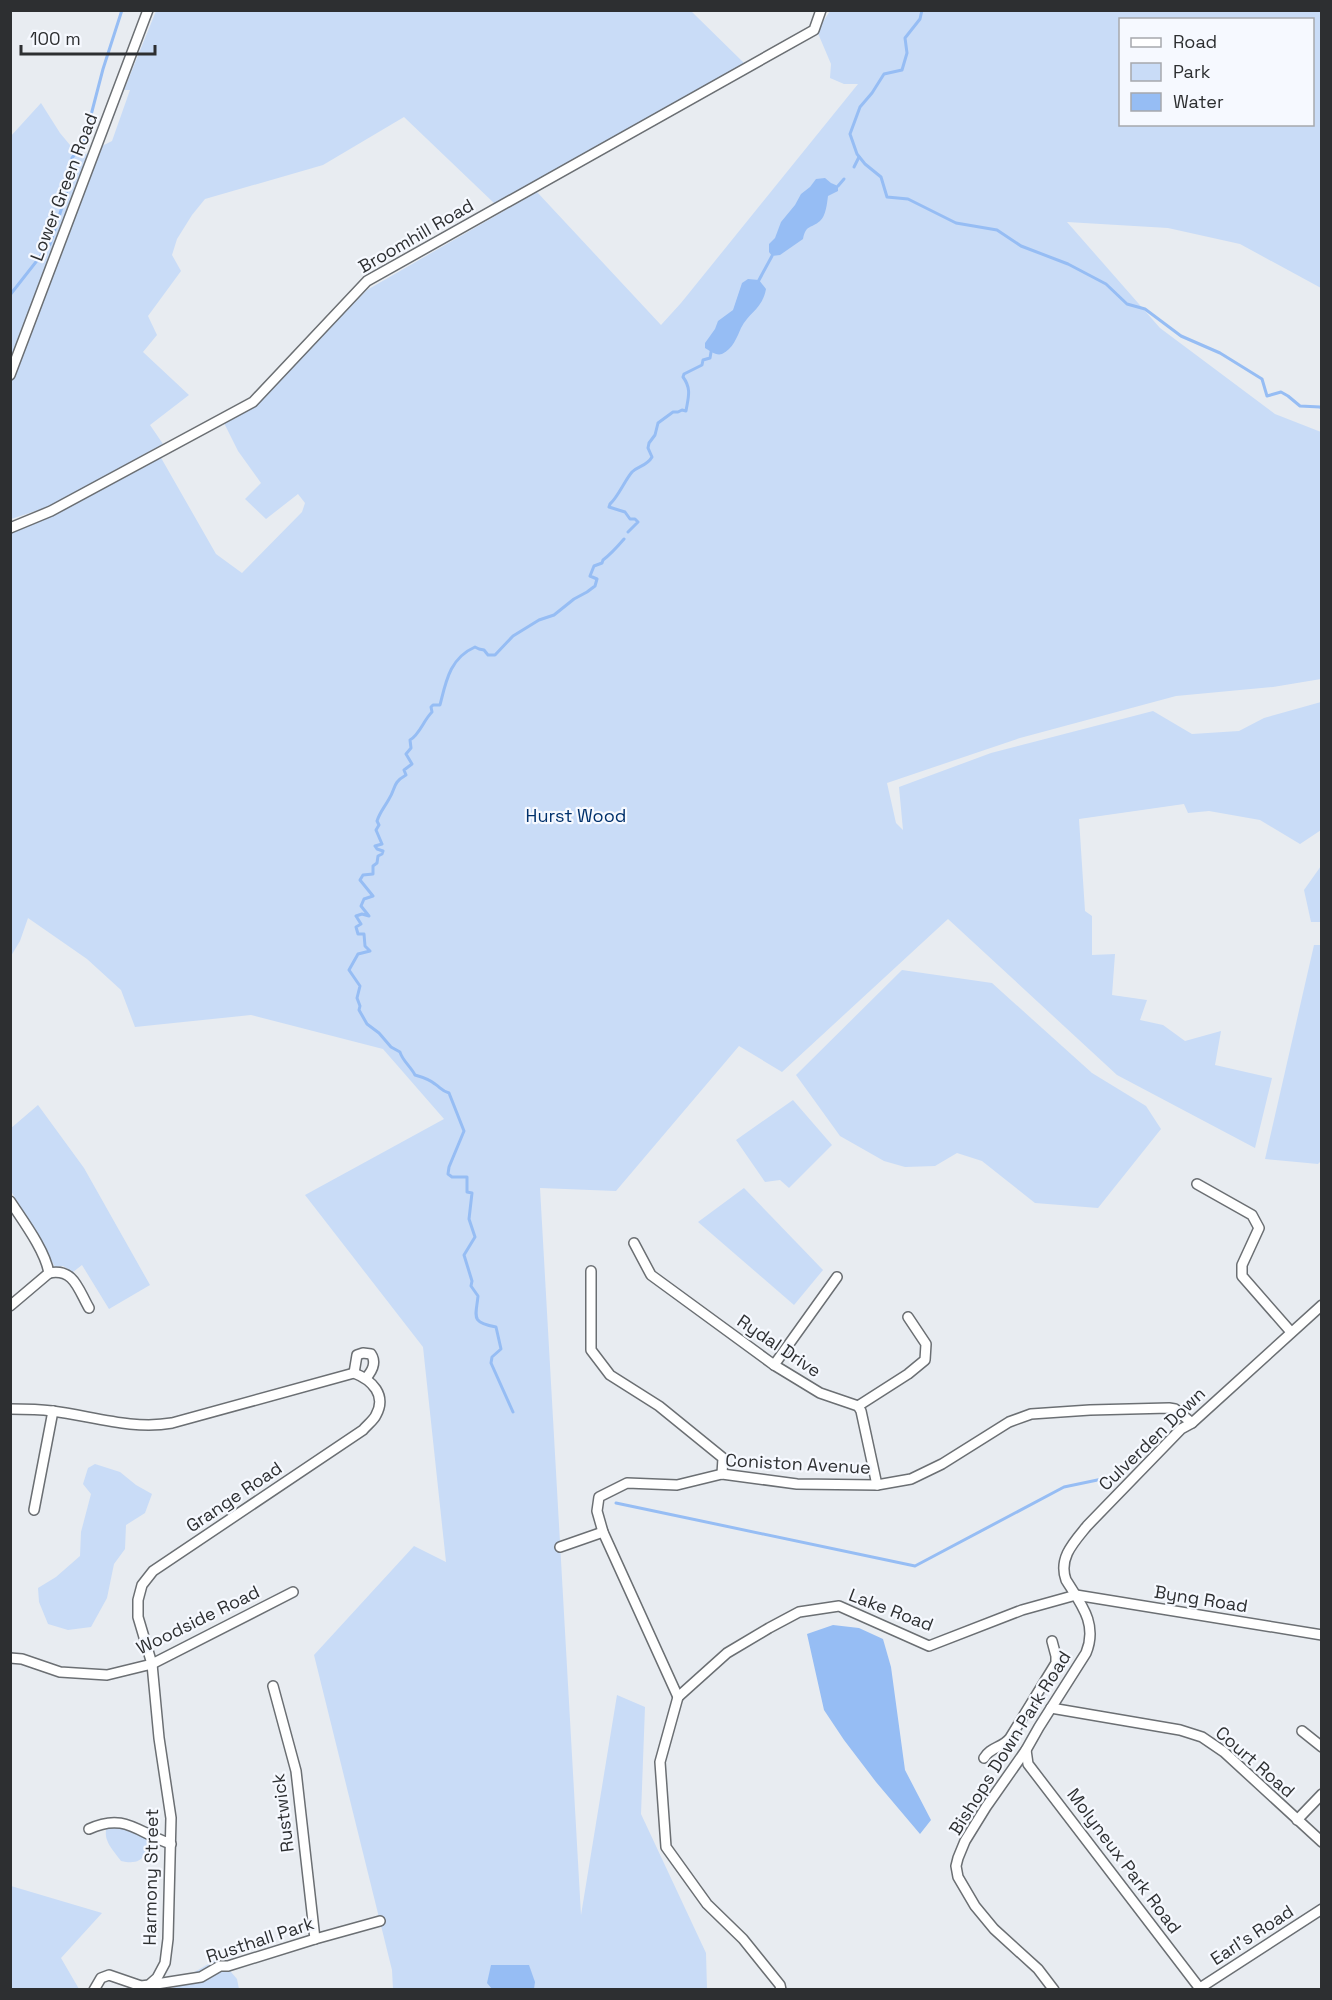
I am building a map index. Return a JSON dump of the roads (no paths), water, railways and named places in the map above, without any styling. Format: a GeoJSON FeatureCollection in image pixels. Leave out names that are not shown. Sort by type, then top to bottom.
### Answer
{"type":"FeatureCollection","features":[{"type":"Feature","properties":{"kind":"street","name":"Lower Green Road"},"geometry":{"type":"LineString","coordinates":[[10,375],[148,10]]}},
{"type":"Feature","properties":{"kind":"street","name":"Broomhill Road"},"geometry":{"type":"LineString","coordinates":[[10,528],[51,511],[253,402],[367,281],[813,31],[821,10]]}},
{"type":"Feature","properties":{"kind":"street"},"geometry":{"type":"LineString","coordinates":[[1197,1184],[1254,1218],[1258,1228],[1242,1265],[1242,1276],[1291,1332]]}},
{"type":"Feature","properties":{"kind":"street"},"geometry":{"type":"LineString","coordinates":[[10,1201],[48,1265],[49,1272]]}},
{"type":"Feature","properties":{"kind":"street","name":"Rydal Drive"},"geometry":{"type":"LineString","coordinates":[[634,1242],[651,1275],[774,1365],[820,1393],[858,1406]]}},
{"type":"Feature","properties":{"kind":"street"},"geometry":{"type":"LineString","coordinates":[[10,1306],[49,1272],[58,1271],[66,1272],[71,1276],[89,1308]]}},
{"type":"Feature","properties":{"kind":"street"},"geometry":{"type":"LineString","coordinates":[[591,1271],[591,1350],[610,1375],[658,1406],[723,1458],[722,1474]]}},
{"type":"Feature","properties":{"kind":"street"},"geometry":{"type":"LineString","coordinates":[[774,1365],[837,1277]]}},
{"type":"Feature","properties":{"kind":"street","name":"Culverden Down"},"geometry":{"type":"LineString","coordinates":[[1089,1621],[1066,1580],[1063,1566],[1066,1555],[1075,1540],[1181,1429],[1191,1423],[1322,1305]]}},
{"type":"Feature","properties":{"kind":"street"},"geometry":{"type":"LineString","coordinates":[[877,1485],[858,1406],[908,1374],[925,1360],[926,1344],[908,1317]]}},
{"type":"Feature","properties":{"kind":"street"},"geometry":{"type":"LineString","coordinates":[[10,1409],[36,1409],[130,1425],[155,1426],[172,1424],[354,1373],[366,1378],[373,1365],[374,1359],[371,1354],[357,1355],[354,1373]]}},
{"type":"Feature","properties":{"kind":"street","name":"Grange Road"},"geometry":{"type":"LineString","coordinates":[[152,1669],[138,1617],[138,1600],[142,1585],[153,1571],[363,1430],[376,1416],[380,1405],[376,1386],[366,1378]]}},
{"type":"Feature","properties":{"kind":"street","name":"Coniston Avenue"},"geometry":{"type":"LineString","coordinates":[[678,1696],[603,1532],[597,1511],[599,1497],[627,1483],[677,1485],[722,1474],[797,1484],[877,1485],[911,1479],[942,1464],[1009,1422],[1032,1414],[1169,1408],[1175,1409],[1191,1423]]}},
{"type":"Feature","properties":{"kind":"street"},"geometry":{"type":"LineString","coordinates":[[34,1510],[53,1411]]}},
{"type":"Feature","properties":{"kind":"street"},"geometry":{"type":"LineString","coordinates":[[560,1547],[603,1532]]}},
{"type":"Feature","properties":{"kind":"street","name":"Woodside Road"},"geometry":{"type":"LineString","coordinates":[[10,1658],[22,1659],[60,1672],[107,1675],[152,1669],[292,1592]]}},
{"type":"Feature","properties":{"kind":"street","name":"Byng Road"},"geometry":{"type":"LineString","coordinates":[[1076,1595],[1322,1635]]}},
{"type":"Feature","properties":{"kind":"street","name":"Lake Road"},"geometry":{"type":"LineString","coordinates":[[678,1696],[727,1653],[799,1612],[839,1606],[929,1646],[1022,1610],[1076,1595]]}},
{"type":"Feature","properties":{"kind":"street","name":"Bishops Down Park Road"},"geometry":{"type":"LineString","coordinates":[[1054,1989],[1038,1969],[994,1929],[975,1906],[958,1877],[956,1866],[970,1832],[1026,1750],[1086,1653],[1092,1636],[1089,1621]]}},
{"type":"Feature","properties":{"kind":"street"},"geometry":{"type":"LineString","coordinates":[[984,1758],[991,1749],[1005,1744],[1056,1663],[1052,1641]]}},
{"type":"Feature","properties":{"kind":"street","name":"Harmony Street"},"geometry":{"type":"LineString","coordinates":[[149,1985],[157,1978],[165,1963],[171,1844],[171,1818],[152,1669]]}},
{"type":"Feature","properties":{"kind":"street","name":"Rustwick"},"geometry":{"type":"LineString","coordinates":[[273,1686],[296,1771],[315,1939]]}},
{"type":"Feature","properties":{"kind":"street"},"geometry":{"type":"LineString","coordinates":[[678,1696],[660,1762],[666,1847],[706,1904],[743,1939],[781,1989]]}},
{"type":"Feature","properties":{"kind":"street","name":"Court Road"},"geometry":{"type":"LineString","coordinates":[[1051,1708],[1180,1730],[1202,1737],[1224,1752],[1322,1842]]}},
{"type":"Feature","properties":{"kind":"street"},"geometry":{"type":"LineString","coordinates":[[1021,1718],[1039,1727]]}},
{"type":"Feature","properties":{"kind":"street"},"geometry":{"type":"LineString","coordinates":[[1302,1731],[1322,1747]]}},
{"type":"Feature","properties":{"kind":"street","name":"Molyneux Park Road"},"geometry":{"type":"LineString","coordinates":[[1026,1750],[1028,1764],[1201,1989]]}},
{"type":"Feature","properties":{"kind":"street"},"geometry":{"type":"LineString","coordinates":[[1297,1820],[1322,1794]]}},
{"type":"Feature","properties":{"kind":"street"},"geometry":{"type":"LineString","coordinates":[[89,1829],[107,1822],[122,1823],[171,1844]]}},
{"type":"Feature","properties":{"kind":"street","name":"Earl's Road"},"geometry":{"type":"LineString","coordinates":[[1201,1989],[1322,1910]]}},
{"type":"Feature","properties":{"kind":"street","name":"Rusthall Park"},"geometry":{"type":"LineString","coordinates":[[149,1985],[201,1977],[220,1966],[228,1966],[380,1921]]}},
{"type":"Feature","properties":{"kind":"street"},"geometry":{"type":"LineString","coordinates":[[94,1989],[101,1977],[109,1975],[141,1986],[149,1985]]}},
{"type":"Feature","properties":{"kind":"water"},"geometry":{"type":"Polygon","coordinates":[[[825,178],[838,186],[838,191],[828,196],[822,219],[807,229],[803,239],[780,255],[772,256],[769,252],[769,244],[775,238],[781,222],[801,194],[816,179],[825,178]]]}},
{"type":"Feature","properties":{"kind":"water"},"geometry":{"type":"Polygon","coordinates":[[[748,279],[759,280],[766,289],[762,302],[744,323],[729,349],[722,354],[713,353],[705,348],[705,343],[718,321],[733,310],[742,283],[748,279]]]}},
{"type":"Feature","properties":{"kind":"water"},"geometry":{"type":"Polygon","coordinates":[[[833,1625],[859,1628],[883,1639],[891,1667],[905,1770],[931,1820],[920,1834],[876,1782],[824,1710],[807,1634],[833,1625]]]}},
{"type":"Feature","properties":{"kind":"water"},"geometry":{"type":"Polygon","coordinates":[[[491,1965],[529,1965],[535,1982],[534,1989],[492,1989],[487,1983],[491,1965]]]}},
{"type":"Feature","properties":{"kind":"waterway"},"geometry":{"type":"LineString","coordinates":[[10,295],[50,244],[66,195],[72,158],[84,142],[103,69],[122,10]]}},
{"type":"Feature","properties":{"kind":"waterway"},"geometry":{"type":"LineString","coordinates":[[922,10],[920,19],[905,38],[907,53],[902,70],[884,74],[860,107],[850,134],[857,154],[881,177],[887,197],[908,199],[956,223],[997,230],[1021,246],[1068,264],[1106,284],[1127,304],[1145,309],[1181,336],[1220,353],[1262,379],[1267,396],[1281,392],[1300,406],[1322,409]]}},
{"type":"Feature","properties":{"kind":"waterway"},"geometry":{"type":"LineString","coordinates":[[854,167],[859,157]]}},
{"type":"Feature","properties":{"kind":"waterway"},"geometry":{"type":"LineString","coordinates":[[838,186],[844,179]]}},
{"type":"Feature","properties":{"kind":"waterway"},"geometry":{"type":"LineString","coordinates":[[759,280],[772,256]]}},
{"type":"Feature","properties":{"kind":"waterway"},"geometry":{"type":"LineString","coordinates":[[628,532],[638,522],[630,519],[625,512],[609,507],[610,504],[632,472],[652,457],[648,448],[658,423],[673,412],[686,411],[688,390],[684,374],[702,365],[703,360],[710,358],[711,352]]}},
{"type":"Feature","properties":{"kind":"waterway"},"geometry":{"type":"LineString","coordinates":[[513,1412],[491,1363],[492,1357],[501,1349],[496,1327],[482,1323],[476,1318],[478,1296],[471,1286],[472,1281],[464,1255],[475,1237],[469,1219],[472,1193],[467,1192],[467,1177],[452,1177],[448,1174],[464,1131],[449,1093],[423,1077],[415,1075],[400,1052],[391,1047],[379,1033],[367,1024],[359,1010],[357,998],[360,986],[349,970],[358,954],[370,951],[365,946],[364,934],[358,934],[356,927],[361,924],[356,916],[362,914],[369,916],[361,906],[364,899],[373,896],[360,880],[363,875],[373,874],[373,866],[377,863],[378,856],[382,854],[383,851],[375,846],[382,844],[376,830],[379,825],[377,821],[396,783],[406,775],[404,770],[412,764],[406,754],[411,748],[410,740],[432,712],[431,707],[440,705],[450,671],[460,657],[475,647],[484,650],[488,655],[495,655],[513,636],[539,620],[554,615],[587,592],[595,586],[597,579],[590,576],[594,566],[602,563],[624,539]]}},
{"type":"Feature","properties":{"kind":"waterway"},"geometry":{"type":"LineString","coordinates":[[616,1503],[915,1566],[1064,1487],[1107,1478]]}},
{"type":"Feature","properties":{"kind":"park label","name":"Hurst Wood"},"geometry":{"type":"Point","coordinates":[576,816]}}]}
